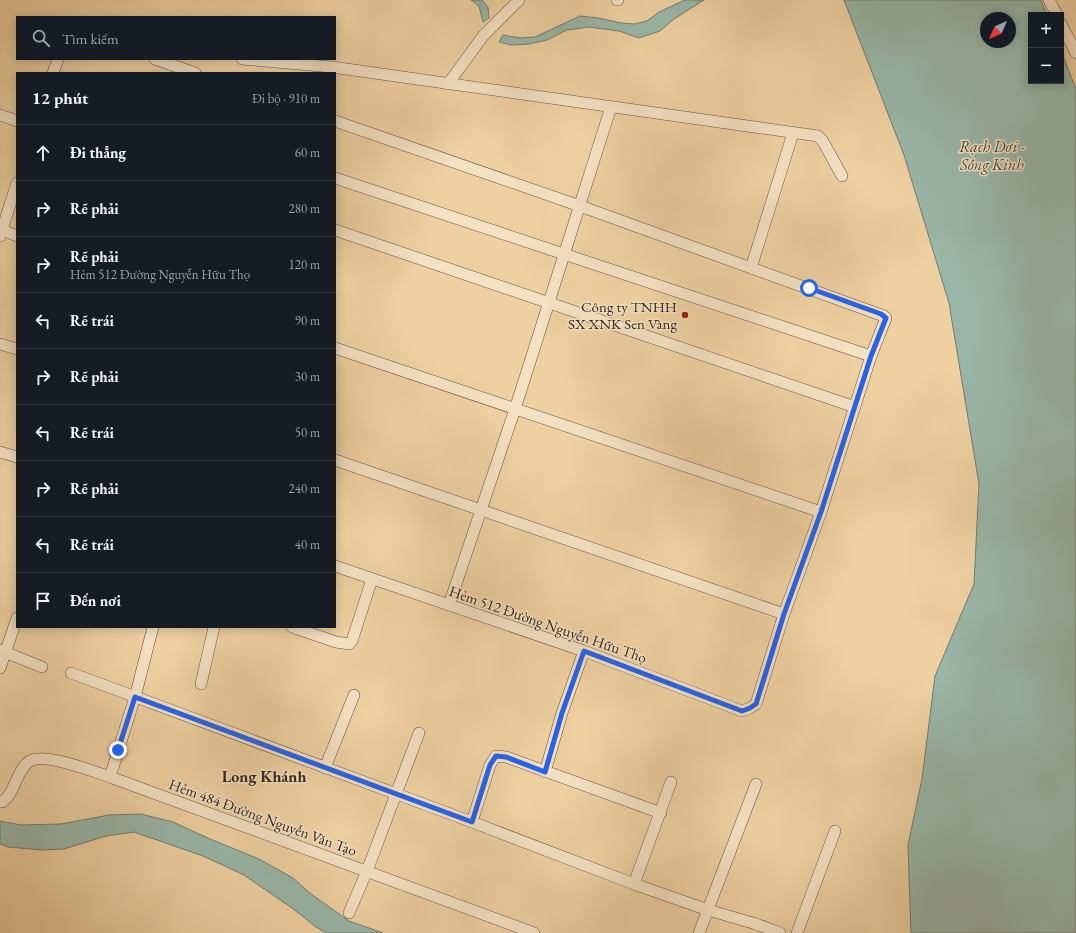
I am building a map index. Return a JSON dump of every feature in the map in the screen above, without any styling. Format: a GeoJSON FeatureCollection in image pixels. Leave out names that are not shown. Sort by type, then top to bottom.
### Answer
{"type":"FeatureCollection","features":[{"type":"Feature","properties":{"kind":"street"},"geometry":{"type":"LineString","coordinates":[[448,84],[483,36],[519,0]]}},
{"type":"Feature","properties":{"kind":"street"},"geometry":{"type":"LineString","coordinates":[[1049,0],[1055,12]]}},
{"type":"Feature","properties":{"kind":"street"},"geometry":{"type":"LineString","coordinates":[[1064,30],[1076,53]]}},
{"type":"Feature","properties":{"kind":"street"},"geometry":{"type":"LineString","coordinates":[[53,72],[58,60]]}},
{"type":"Feature","properties":{"kind":"street"},"geometry":{"type":"LineString","coordinates":[[158,60],[192,72]]}},
{"type":"Feature","properties":{"kind":"street"},"geometry":{"type":"LineString","coordinates":[[250,60],[448,84],[818,136],[822,140],[842,176]]}},
{"type":"Feature","properties":{"kind":"street"},"geometry":{"type":"LineString","coordinates":[[449,605],[515,409],[611,107]]}},
{"type":"Feature","properties":{"kind":"street"},"geometry":{"type":"LineString","coordinates":[[0,115],[16,121]]}},
{"type":"Feature","properties":{"kind":"street"},"geometry":{"type":"LineString","coordinates":[[336,122],[580,206],[886,318],[871,356],[821,512],[784,614],[336,460]]}},
{"type":"Feature","properties":{"kind":"street"},"geometry":{"type":"LineString","coordinates":[[751,268],[793,133]]}},
{"type":"Feature","properties":{"kind":"street"},"geometry":{"type":"LineString","coordinates":[[336,178],[871,356]]}},
{"type":"Feature","properties":{"kind":"street"},"geometry":{"type":"LineString","coordinates":[[16,186],[1,232],[16,236]]}},
{"type":"Feature","properties":{"kind":"street"},"geometry":{"type":"LineString","coordinates":[[336,230],[855,406]]}},
{"type":"Feature","properties":{"kind":"street"},"geometry":{"type":"LineString","coordinates":[[0,344],[16,349]]}},
{"type":"Feature","properties":{"kind":"street"},"geometry":{"type":"LineString","coordinates":[[336,348],[821,512]]}},
{"type":"Feature","properties":{"kind":"street"},"geometry":{"type":"LineString","coordinates":[[0,452],[16,457]]}},
{"type":"Feature","properties":{"kind":"street","name":"Hẻm 512 Đường Nguyễn Hữu Thọ"},"geometry":{"type":"LineString","coordinates":[[336,566],[584,651],[742,711],[756,704],[784,614]]}},
{"type":"Feature","properties":{"kind":"street"},"geometry":{"type":"LineString","coordinates":[[295,628],[336,642],[349,644],[352,641],[372,579]]}},
{"type":"Feature","properties":{"kind":"street"},"geometry":{"type":"LineString","coordinates":[[0,668],[3,651],[16,620]]}},
{"type":"Feature","properties":{"kind":"street"},"geometry":{"type":"LineString","coordinates":[[110,777],[135,697],[153,628]]}},
{"type":"Feature","properties":{"kind":"street"},"geometry":{"type":"LineString","coordinates":[[201,684],[214,628]]}},
{"type":"Feature","properties":{"kind":"street"},"geometry":{"type":"LineString","coordinates":[[3,651],[42,667]]}},
{"type":"Feature","properties":{"kind":"street"},"geometry":{"type":"LineString","coordinates":[[545,772],[562,713],[584,651]]}},
{"type":"Feature","properties":{"kind":"street"},"geometry":{"type":"LineString","coordinates":[[70,673],[472,822],[634,884],[780,933]]}},
{"type":"Feature","properties":{"kind":"street"},"geometry":{"type":"LineString","coordinates":[[325,768],[354,695]]}},
{"type":"Feature","properties":{"kind":"street"},"geometry":{"type":"LineString","coordinates":[[349,914],[368,871],[419,733]]}},
{"type":"Feature","properties":{"kind":"street"},"geometry":{"type":"LineString","coordinates":[[472,822],[490,765],[496,756],[506,757],[661,813]]}},
{"type":"Feature","properties":{"kind":"street","name":"Hẻm 484 Đường Nguyễn Văn Tạo"},"geometry":{"type":"LineString","coordinates":[[0,801],[2,802],[7,798],[19,774],[31,760],[38,758],[59,761],[110,777],[534,933]]}},
{"type":"Feature","properties":{"kind":"street"},"geometry":{"type":"LineString","coordinates":[[634,884],[671,782]]}},
{"type":"Feature","properties":{"kind":"street"},"geometry":{"type":"LineString","coordinates":[[699,933],[756,784]]}},
{"type":"Feature","properties":{"kind":"street"},"geometry":{"type":"LineString","coordinates":[[797,933],[834,831]]}},
{"type":"Feature","properties":{"kind":"water"},"geometry":{"type":"Polygon","coordinates":[[[471,0],[482,0],[488,7],[489,18],[483,22],[479,6],[471,0]]]}},
{"type":"Feature","properties":{"kind":"water"},"geometry":{"type":"Polygon","coordinates":[[[685,0],[704,0],[674,19],[660,31],[639,38],[619,31],[589,27],[567,30],[547,40],[529,44],[511,45],[499,42],[503,35],[520,38],[535,37],[580,16],[634,24],[647,21],[659,12],[685,0]]]}},
{"type":"Feature","properties":{"kind":"water","name":"Rạch Dơi - Sông Kinh"},"geometry":{"type":"Polygon","coordinates":[[[844,0],[1041,0],[1046,12],[1028,12],[1028,84],[1064,84],[1064,59],[1076,89],[1076,933],[911,933],[908,845],[922,779],[935,676],[974,584],[979,484],[949,303],[904,155],[844,0]]]}},
{"type":"Feature","properties":{"kind":"water"},"geometry":{"type":"Polygon","coordinates":[[[141,814],[173,822],[259,859],[293,878],[311,894],[349,921],[383,933],[326,933],[244,875],[203,856],[134,832],[106,836],[64,849],[42,850],[8,847],[0,844],[0,821],[21,825],[61,824],[109,815],[141,814]]]}},
{"type":"Feature","properties":{"kind":"place","name":"Công ty TNHH SX XNK Sen Vàng"},"geometry":{"type":"Point","coordinates":[685,315]}},
{"type":"Feature","properties":{"kind":"district","name":"Long Khánh"},"geometry":{"type":"Point","coordinates":[264,776]}},
{"type":"Feature","properties":{"kind":"route"},"geometry":{"type":"LineString","coordinates":[[118,750],[135,697],[472,822],[490,765],[496,756],[506,757],[545,772],[562,713],[584,651],[742,711],[756,704],[784,614],[821,512],[871,356],[886,318],[881,314],[809,288]]}}]}
